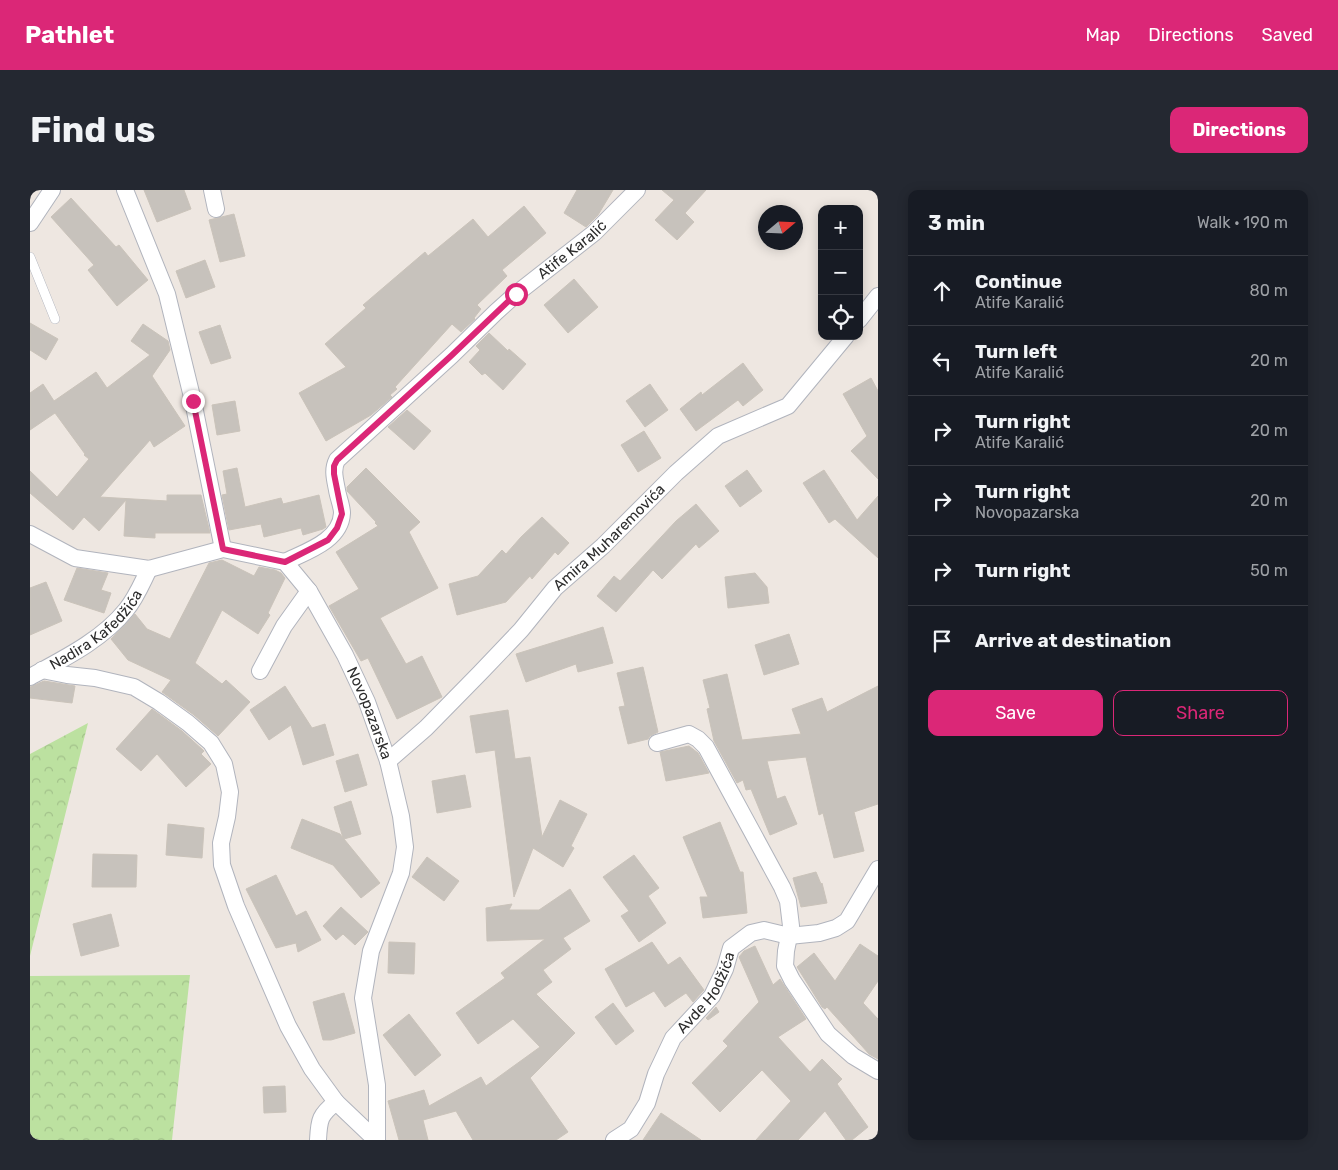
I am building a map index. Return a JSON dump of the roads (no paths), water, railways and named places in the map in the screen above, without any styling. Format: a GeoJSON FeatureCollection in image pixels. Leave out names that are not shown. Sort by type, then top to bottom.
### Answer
{"type":"FeatureCollection","features":[{"type":"Feature","properties":{"kind":"street"},"geometry":{"type":"LineString","coordinates":[[30,222],[52,190]]}},
{"type":"Feature","properties":{"kind":"street"},"geometry":{"type":"LineString","coordinates":[[125,190],[167,294],[193,401],[223,549]]}},
{"type":"Feature","properties":{"kind":"street"},"geometry":{"type":"LineString","coordinates":[[212,190],[216,209]]}},
{"type":"Feature","properties":{"kind":"street","name":"Atife Karalić"},"geometry":{"type":"LineString","coordinates":[[285,562],[328,540],[337,528],[342,514],[334,474],[334,466],[337,460],[516,294],[594,233],[637,190]]}},
{"type":"Feature","properties":{"kind":"street"},"geometry":{"type":"LineString","coordinates":[[863,315],[878,296]]}},
{"type":"Feature","properties":{"kind":"street","name":"Amira Muharemovića"},"geometry":{"type":"LineString","coordinates":[[388,761],[426,728],[480,673],[521,630],[555,588],[603,546],[676,473],[718,436],[788,406],[843,340]]}},
{"type":"Feature","properties":{"kind":"street"},"geometry":{"type":"LineString","coordinates":[[30,534],[75,558],[149,569],[223,549],[285,562]]}},
{"type":"Feature","properties":{"kind":"street","name":"Novopazarska"},"geometry":{"type":"LineString","coordinates":[[36,673],[95,678],[134,687],[181,718],[211,743],[224,764],[230,792],[221,843],[222,866],[233,898],[288,1026],[312,1070],[336,1102],[376,1140],[377,1085],[363,998],[372,951],[401,873],[405,847],[401,816],[388,761],[367,702],[345,655],[309,592],[285,562]]}},
{"type":"Feature","properties":{"kind":"street","name":"Nadira Kafedžića"},"geometry":{"type":"LineString","coordinates":[[36,673],[90,642],[112,624],[126,611],[136,596],[149,569]]}},
{"type":"Feature","properties":{"kind":"street"},"geometry":{"type":"LineString","coordinates":[[260,671],[284,626],[309,592]]}},
{"type":"Feature","properties":{"kind":"street"},"geometry":{"type":"LineString","coordinates":[[657,743],[689,734],[706,747],[788,901],[790,916],[785,966],[792,980],[828,1034],[853,1056],[878,1071]]}},
{"type":"Feature","properties":{"kind":"street","name":"Avde Hodžića"},"geometry":{"type":"LineString","coordinates":[[614,1140],[631,1129],[647,1103],[656,1074],[673,1038],[712,996],[731,948],[751,933],[764,930],[789,936],[819,933],[836,928],[847,920],[878,869]]}},
{"type":"Feature","properties":{"kind":"street"},"geometry":{"type":"LineString","coordinates":[[318,1140],[318,1123],[323,1112],[336,1102]]}},
{"type":"Feature","properties":{"kind":"lane"},"geometry":{"type":"LineString","coordinates":[[30,257],[55,319]]}}]}
